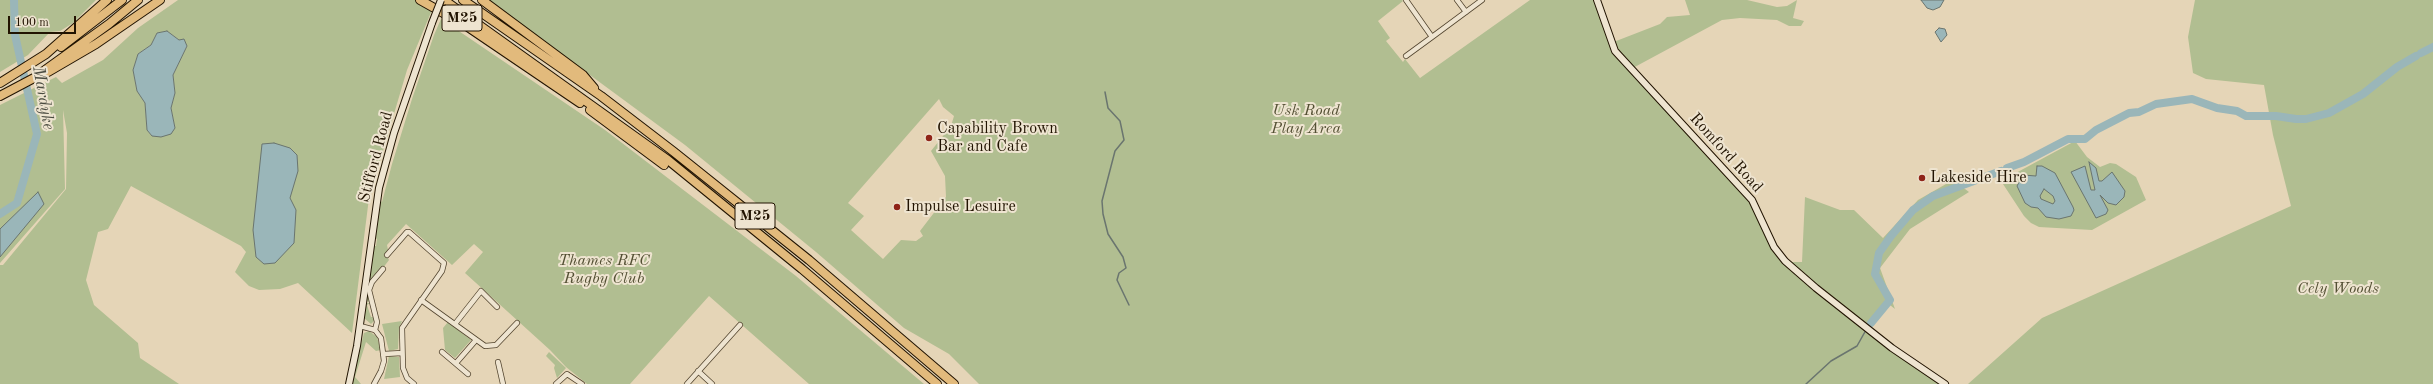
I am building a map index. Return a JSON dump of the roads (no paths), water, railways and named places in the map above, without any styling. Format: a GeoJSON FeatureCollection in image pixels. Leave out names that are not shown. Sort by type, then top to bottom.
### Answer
{"type":"FeatureCollection","features":[{"type":"Feature","properties":{"kind":"highway"},"geometry":{"type":"LineString","coordinates":[[55,47],[107,0]]}},
{"type":"Feature","properties":{"kind":"highway"},"geometry":{"type":"LineString","coordinates":[[0,83],[46,54],[122,0]]}},
{"type":"Feature","properties":{"kind":"highway"},"geometry":{"type":"LineString","coordinates":[[63,61],[138,0]]}},
{"type":"Feature","properties":{"kind":"highway"},"geometry":{"type":"LineString","coordinates":[[124,25],[154,0]]}},
{"type":"Feature","properties":{"kind":"highway"},"geometry":{"type":"LineString","coordinates":[[0,96],[34,78],[124,25],[160,0]]}},
{"type":"Feature","properties":{"kind":"highway","name":"M25"},"geometry":{"type":"LineString","coordinates":[[420,0],[468,27],[546,80],[734,213]]}},
{"type":"Feature","properties":{"kind":"highway","name":"M25"},"geometry":{"type":"LineString","coordinates":[[428,0],[496,36]]}},
{"type":"Feature","properties":{"kind":"highway","name":"M25"},"geometry":{"type":"LineString","coordinates":[[444,0],[622,126],[734,213],[937,384]]}},
{"type":"Feature","properties":{"kind":"highway","name":"M25"},"geometry":{"type":"LineString","coordinates":[[463,0],[601,96],[797,250],[954,384]]}},
{"type":"Feature","properties":{"kind":"highway","name":"M25"},"geometry":{"type":"LineString","coordinates":[[474,0],[547,58]]}},
{"type":"Feature","properties":{"kind":"highway","name":"M25"},"geometry":{"type":"LineString","coordinates":[[482,0],[583,75],[601,96]]}},
{"type":"Feature","properties":{"kind":"street","name":"Stifford Road"},"geometry":{"type":"LineString","coordinates":[[349,384],[360,326],[379,188],[394,133],[441,0]]}},
{"type":"Feature","properties":{"kind":"street"},"geometry":{"type":"LineString","coordinates":[[1406,0],[1432,37]]}},
{"type":"Feature","properties":{"kind":"street"},"geometry":{"type":"LineString","coordinates":[[1457,0],[1466,12]]}},
{"type":"Feature","properties":{"kind":"street"},"geometry":{"type":"LineString","coordinates":[[1406,56],[1482,0]]}},
{"type":"Feature","properties":{"kind":"street","name":"Romford Road"},"geometry":{"type":"LineString","coordinates":[[1597,0],[1615,51],[1747,194],[1759,211],[1774,247],[1784,261],[1892,348],[1945,384]]}},
{"type":"Feature","properties":{"kind":"street"},"geometry":{"type":"LineString","coordinates":[[387,255],[409,232],[442,260],[444,267],[402,328],[402,353],[405,374],[414,384]]}},
{"type":"Feature","properties":{"kind":"street"},"geometry":{"type":"LineString","coordinates":[[376,330],[377,322],[369,290],[372,282],[383,269]]}},
{"type":"Feature","properties":{"kind":"street"},"geometry":{"type":"LineString","coordinates":[[455,324],[481,291],[497,307]]}},
{"type":"Feature","properties":{"kind":"street"},"geometry":{"type":"LineString","coordinates":[[421,300],[485,346],[496,345],[517,323]]}},
{"type":"Feature","properties":{"kind":"street"},"geometry":{"type":"LineString","coordinates":[[687,384],[740,325]]}},
{"type":"Feature","properties":{"kind":"street"},"geometry":{"type":"LineString","coordinates":[[360,326],[376,330],[380,334],[384,354],[381,371],[374,384]]}},
{"type":"Feature","properties":{"kind":"street"},"geometry":{"type":"LineString","coordinates":[[456,363],[476,340]]}},
{"type":"Feature","properties":{"kind":"street"},"geometry":{"type":"LineString","coordinates":[[442,352],[468,374]]}},
{"type":"Feature","properties":{"kind":"street"},"geometry":{"type":"LineString","coordinates":[[384,354],[402,353]]}},
{"type":"Feature","properties":{"kind":"street"},"geometry":{"type":"LineString","coordinates":[[498,362],[503,384]]}},
{"type":"Feature","properties":{"kind":"street"},"geometry":{"type":"LineString","coordinates":[[698,372],[712,384]]}},
{"type":"Feature","properties":{"kind":"street"},"geometry":{"type":"LineString","coordinates":[[556,384],[567,374],[582,384]]}},
{"type":"Feature","properties":{"kind":"water"},"geometry":{"type":"Polygon","coordinates":[[[1921,0],[1944,0],[1940,7],[1933,10],[1927,8],[1921,0]]]}},
{"type":"Feature","properties":{"kind":"water"},"geometry":{"type":"Polygon","coordinates":[[[1939,28],[1945,29],[1947,35],[1941,42],[1935,32],[1939,28]]]}},
{"type":"Feature","properties":{"kind":"water"},"geometry":{"type":"Polygon","coordinates":[[[167,31],[179,40],[184,39],[187,46],[173,75],[175,93],[171,108],[175,128],[171,134],[161,137],[152,136],[147,130],[145,103],[137,91],[133,70],[138,54],[151,45],[157,33],[167,31]]]}},
{"type":"Feature","properties":{"kind":"water"},"geometry":{"type":"Polygon","coordinates":[[[274,143],[290,148],[297,155],[298,171],[290,198],[296,210],[294,243],[275,263],[264,264],[256,257],[253,230],[262,144],[274,143]]]}},
{"type":"Feature","properties":{"kind":"water"},"geometry":{"type":"Polygon","coordinates":[[[2089,162],[2096,168],[2099,181],[2102,181],[2112,172],[2125,191],[2124,197],[2116,205],[2108,203],[2100,195],[2108,210],[2106,214],[2096,218],[2071,172],[2085,166],[2091,190],[2095,190],[2089,162]]]}},
{"type":"Feature","properties":{"kind":"water"},"geometry":{"type":"Polygon","coordinates":[[[2037,166],[2042,166],[2055,173],[2073,207],[2074,210],[2071,216],[2059,219],[2046,217],[2038,208],[2031,207],[2025,203],[2017,186],[2023,175],[2036,176],[2037,166]],[[2044,189],[2040,196],[2041,199],[2053,204],[2055,201],[2053,196],[2044,189]]]}},
{"type":"Feature","properties":{"kind":"water"},"geometry":{"type":"Polygon","coordinates":[[[38,192],[44,204],[0,257],[0,229],[38,192]]]}},
{"type":"Feature","properties":{"kind":"waterway","name":"Mardyke"},"geometry":{"type":"LineString","coordinates":[[0,214],[17,203],[37,134],[15,35],[14,0]]}},
{"type":"Feature","properties":{"kind":"waterway"},"geometry":{"type":"LineString","coordinates":[[2421,53],[2433,47]]}},
{"type":"Feature","properties":{"kind":"waterway"},"geometry":{"type":"LineString","coordinates":[[2007,168],[2024,162],[2068,139],[2085,139],[2096,130],[2129,113],[2139,112],[2156,104],[2192,99],[2217,108],[2237,111],[2246,116],[2276,116],[2296,119],[2306,119],[2329,113],[2363,94],[2397,67],[2416,56]]}},
{"type":"Feature","properties":{"kind":"waterway"},"geometry":{"type":"LineString","coordinates":[[1105,92],[1108,108],[1120,121],[1124,140],[1115,151],[1102,201],[1103,214],[1108,234],[1123,257],[1126,268],[1119,273],[1117,280],[1129,305]]}},
{"type":"Feature","properties":{"kind":"waterway"},"geometry":{"type":"LineString","coordinates":[[1871,323],[1890,300],[1875,274],[1879,253],[1913,210],[1933,196],[2001,171]]}},
{"type":"Feature","properties":{"kind":"waterway"},"geometry":{"type":"LineString","coordinates":[[1806,384],[1831,361],[1857,346],[1866,330]]}},
{"type":"Feature","properties":{"kind":"place","name":"Capability Brown Bar and Cafe"},"geometry":{"type":"Point","coordinates":[929,138]}},
{"type":"Feature","properties":{"kind":"place","name":"Lakeside Hire"},"geometry":{"type":"Point","coordinates":[1922,178]}},
{"type":"Feature","properties":{"kind":"place","name":"Impulse Lesuire"},"geometry":{"type":"Point","coordinates":[897,207]}},
{"type":"Feature","properties":{"kind":"park label","name":"Usk Road Play Area"},"geometry":{"type":"Point","coordinates":[1306,120]}},
{"type":"Feature","properties":{"kind":"park label","name":"Thames RFC Rugby Club"},"geometry":{"type":"Point","coordinates":[604,270]}},
{"type":"Feature","properties":{"kind":"park label","name":"Cely Woods"},"geometry":{"type":"Point","coordinates":[2338,289]}}]}
